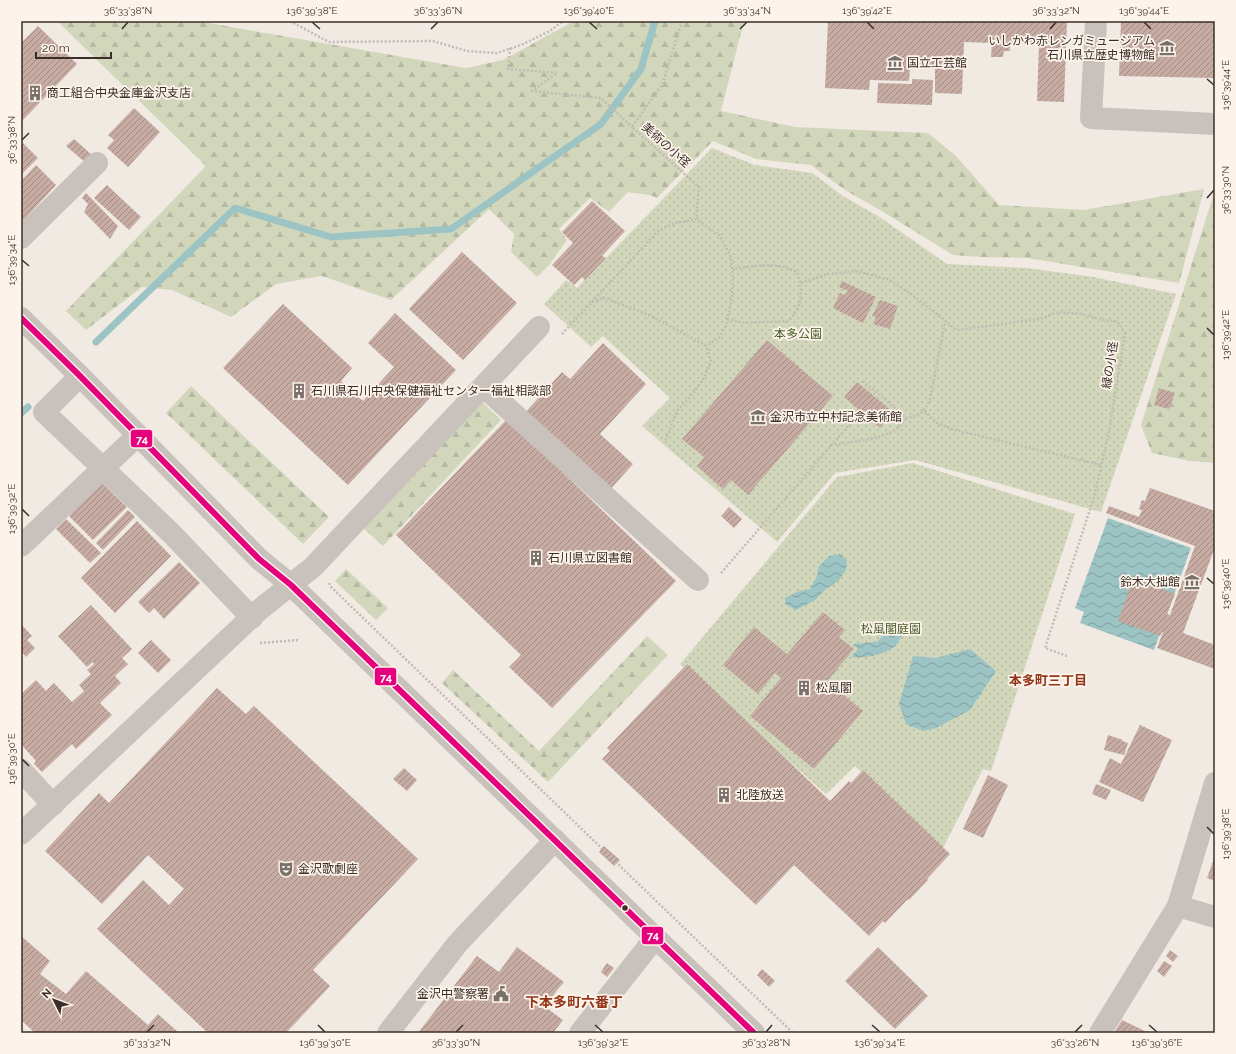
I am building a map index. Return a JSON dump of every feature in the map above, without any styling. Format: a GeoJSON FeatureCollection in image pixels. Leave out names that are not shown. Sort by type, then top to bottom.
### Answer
{"type":"FeatureCollection","features":[{"type":"Feature","properties":{"kind":"street"},"geometry":{"type":"LineString","coordinates":[[1096,21],[1091,118],[1215,124]]}},
{"type":"Feature","properties":{"kind":"street"},"geometry":{"type":"LineString","coordinates":[[21,238],[97,163]]}},
{"type":"Feature","properties":{"kind":"street"},"geometry":{"type":"LineString","coordinates":[[21,318],[80,376],[259,560],[291,585],[754,1033]]}},
{"type":"Feature","properties":{"kind":"street"},"geometry":{"type":"LineString","coordinates":[[21,834],[258,611],[313,566],[484,387],[539,327]]}},
{"type":"Feature","properties":{"kind":"street"},"geometry":{"type":"LineString","coordinates":[[80,376],[44,412],[172,534],[252,618]]}},
{"type":"Feature","properties":{"kind":"street"},"geometry":{"type":"LineString","coordinates":[[484,387],[698,580]]}},
{"type":"Feature","properties":{"kind":"street"},"geometry":{"type":"LineString","coordinates":[[21,546],[138,435]]}},
{"type":"Feature","properties":{"kind":"street"},"geometry":{"type":"LineString","coordinates":[[21,770],[53,804]]}},
{"type":"Feature","properties":{"kind":"street"},"geometry":{"type":"LineString","coordinates":[[1100,1033],[1178,906],[1215,783]]}},
{"type":"Feature","properties":{"kind":"street"},"geometry":{"type":"LineString","coordinates":[[388,1033],[458,943],[555,840]]}},
{"type":"Feature","properties":{"kind":"street"},"geometry":{"type":"LineString","coordinates":[[1178,906],[1215,917]]}},
{"type":"Feature","properties":{"kind":"street"},"geometry":{"type":"LineString","coordinates":[[580,1033],[655,938]]}},
{"type":"Feature","properties":{"kind":"path"},"geometry":{"type":"LineString","coordinates":[[290,21],[329,42],[433,42],[466,51],[497,53],[521,45],[550,31],[563,21]]}},
{"type":"Feature","properties":{"kind":"path","name":"美術の小径"},"geometry":{"type":"LineString","coordinates":[[682,21],[662,85],[632,127],[699,187],[696,219]]}},
{"type":"Feature","properties":{"kind":"path"},"geometry":{"type":"LineString","coordinates":[[510,48],[508,69],[557,73],[532,90],[601,98],[632,127]]}},
{"type":"Feature","properties":{"kind":"path"},"geometry":{"type":"LineString","coordinates":[[539,327],[555,341],[659,230],[675,223],[696,219],[720,236],[731,257],[732,269],[732,298],[726,326],[719,338],[706,346]]}},
{"type":"Feature","properties":{"kind":"path"},"geometry":{"type":"LineString","coordinates":[[727,319],[745,323],[789,321],[795,312],[801,297],[801,283],[797,272],[786,267],[773,265],[732,269]]}},
{"type":"Feature","properties":{"kind":"path","name":"緑の小径"},"geometry":{"type":"LineString","coordinates":[[801,283],[828,274],[856,271],[890,280],[911,294],[957,330],[1040,319],[1058,312],[1081,314],[1104,320],[1117,320],[1125,333],[1109,432],[1094,497],[1045,648],[1067,656]]}},
{"type":"Feature","properties":{"kind":"path"},"geometry":{"type":"LineString","coordinates":[[591,302],[604,298],[642,312],[661,320],[706,346],[711,361],[704,378],[677,411],[671,430],[665,442]]}},
{"type":"Feature","properties":{"kind":"path"},"geometry":{"type":"LineString","coordinates":[[831,445],[882,436],[894,431],[907,418],[916,416],[925,411],[930,400],[945,322]]}},
{"type":"Feature","properties":{"kind":"path"},"geometry":{"type":"LineString","coordinates":[[863,381],[907,418]]}},
{"type":"Feature","properties":{"kind":"path"},"geometry":{"type":"LineString","coordinates":[[874,396],[877,393]]}},
{"type":"Feature","properties":{"kind":"path"},"geometry":{"type":"LineString","coordinates":[[698,580],[708,584],[713,583],[860,411]]}},
{"type":"Feature","properties":{"kind":"path"},"geometry":{"type":"LineString","coordinates":[[925,411],[937,423],[955,430],[1101,465]]}},
{"type":"Feature","properties":{"kind":"path"},"geometry":{"type":"LineString","coordinates":[[327,581],[331,587],[793,1033]]}},
{"type":"Feature","properties":{"kind":"green space"},"geometry":{"type":"Polygon","coordinates":[[[57,21],[203,21],[466,68],[503,60],[574,21],[744,21],[721,111],[795,127],[928,133],[956,156],[999,205],[1084,210],[1204,189],[1179,283],[1027,258],[953,255],[845,190],[811,165],[756,159],[713,141],[657,198],[650,195],[628,192],[609,212],[590,198],[559,229],[567,240],[550,264],[537,277],[511,252],[514,234],[489,209],[391,300],[322,276],[276,284],[231,317],[172,290],[142,287],[86,330],[66,311],[206,166],[57,21]]]}},
{"type":"Feature","properties":{"kind":"green space","name":"本多公園"},"geometry":{"type":"Polygon","coordinates":[[[712,148],[755,165],[812,173],[843,196],[878,216],[947,264],[1027,268],[1093,277],[1176,294],[1101,512],[915,460],[835,473],[777,542],[642,426],[670,398],[603,336],[591,347],[544,304],[566,280],[577,288],[712,148]]]}},
{"type":"Feature","properties":{"kind":"green space"},"geometry":{"type":"Polygon","coordinates":[[[1215,190],[1215,463],[1190,461],[1152,453],[1141,425],[1215,190]]]}},
{"type":"Feature","properties":{"kind":"green space"},"geometry":{"type":"Polygon","coordinates":[[[191,386],[329,517],[303,544],[166,413],[191,386]]]}},
{"type":"Feature","properties":{"kind":"green space"},"geometry":{"type":"Polygon","coordinates":[[[481,401],[501,420],[383,546],[362,527],[481,401]]]}},
{"type":"Feature","properties":{"kind":"green space","name":"松風閣庭園"},"geometry":{"type":"Polygon","coordinates":[[[913,463],[1075,514],[991,771],[983,769],[942,850],[855,766],[826,794],[680,664],[837,477],[913,463]]]}},
{"type":"Feature","properties":{"kind":"green space"},"geometry":{"type":"Polygon","coordinates":[[[346,569],[388,608],[376,620],[335,581],[346,569]]]}},
{"type":"Feature","properties":{"kind":"green space"},"geometry":{"type":"Polygon","coordinates":[[[647,636],[668,655],[548,782],[442,683],[453,670],[539,751],[647,636]]]}},
{"type":"Feature","properties":{"kind":"water"},"geometry":{"type":"Polygon","coordinates":[[[1108,518],[1191,548],[1154,650],[1080,623],[1084,612],[1075,608],[1108,518]]]}},
{"type":"Feature","properties":{"kind":"water"},"geometry":{"type":"Polygon","coordinates":[[[840,554],[847,560],[846,570],[839,580],[825,590],[814,601],[796,610],[785,604],[785,598],[797,592],[810,589],[817,576],[819,566],[829,556],[840,554]]]}},
{"type":"Feature","properties":{"kind":"water"},"geometry":{"type":"Polygon","coordinates":[[[891,627],[901,627],[904,632],[894,647],[873,656],[851,657],[858,649],[853,644],[877,642],[891,627]]]}},
{"type":"Feature","properties":{"kind":"water"},"geometry":{"type":"Polygon","coordinates":[[[970,649],[996,671],[970,710],[936,728],[923,731],[906,724],[899,704],[913,656],[936,658],[970,649]]]}},
{"type":"Feature","properties":{"kind":"building","name":"国立工芸館"},"geometry":{"type":"Polygon","coordinates":[[[828,21],[1067,21],[1064,102],[1037,101],[1039,44],[1010,43],[1010,51],[1004,51],[1003,57],[991,57],[992,43],[964,42],[962,94],[935,93],[935,69],[910,69],[909,81],[870,80],[869,90],[825,88],[828,21]]]}},
{"type":"Feature","properties":{"kind":"building","name":"いしかわ赤レンガミュージアム 石川県立歴史博物館"},"geometry":{"type":"Polygon","coordinates":[[[1121,21],[1215,21],[1215,78],[1119,76],[1121,21]]]}},
{"type":"Feature","properties":{"kind":"building","name":"商工組合中央金庫金沢支店"},"geometry":{"type":"Polygon","coordinates":[[[38,26],[77,64],[21,122],[21,43],[38,26]]]}},
{"type":"Feature","properties":{"kind":"building"},"geometry":{"type":"Polygon","coordinates":[[[912,79],[933,80],[932,105],[877,103],[878,83],[912,84],[912,79]]]}},
{"type":"Feature","properties":{"kind":"building"},"geometry":{"type":"Polygon","coordinates":[[[134,108],[160,132],[128,167],[107,148],[114,140],[108,135],[134,108]]]}},
{"type":"Feature","properties":{"kind":"building"},"geometry":{"type":"Polygon","coordinates":[[[74,139],[92,155],[86,163],[66,146],[74,139]]]}},
{"type":"Feature","properties":{"kind":"building"},"geometry":{"type":"Polygon","coordinates":[[[21,141],[38,158],[21,175],[21,141]]]}},
{"type":"Feature","properties":{"kind":"building"},"geometry":{"type":"Polygon","coordinates":[[[36,165],[56,185],[21,223],[21,181],[36,165]]]}},
{"type":"Feature","properties":{"kind":"building"},"geometry":{"type":"Polygon","coordinates":[[[107,185],[141,217],[129,230],[94,198],[107,185]]]}},
{"type":"Feature","properties":{"kind":"building"},"geometry":{"type":"Polygon","coordinates":[[[86,193],[118,226],[110,239],[84,212],[88,204],[82,198],[86,193]]]}},
{"type":"Feature","properties":{"kind":"building"},"geometry":{"type":"Polygon","coordinates":[[[592,201],[625,231],[602,256],[606,258],[585,280],[582,277],[574,285],[552,265],[573,243],[562,232],[592,201]]]}},
{"type":"Feature","properties":{"kind":"building"},"geometry":{"type":"Polygon","coordinates":[[[462,252],[517,303],[463,360],[409,309],[462,252]]]}},
{"type":"Feature","properties":{"kind":"building"},"geometry":{"type":"Polygon","coordinates":[[[842,281],[876,297],[863,323],[833,308],[840,293],[845,295],[848,291],[839,287],[842,281]]]}},
{"type":"Feature","properties":{"kind":"building"},"geometry":{"type":"Polygon","coordinates":[[[880,300],[898,306],[890,329],[873,324],[876,317],[872,316],[880,300]]]}},
{"type":"Feature","properties":{"kind":"building","name":"石川県石川中央保健福祉センター福祉相談部"},"geometry":{"type":"Polygon","coordinates":[[[283,304],[352,368],[341,381],[363,401],[394,367],[368,343],[395,313],[456,370],[348,485],[223,368],[283,304]]]}},
{"type":"Feature","properties":{"kind":"building","name":"金沢市立中村記念美術館"},"geometry":{"type":"Polygon","coordinates":[[[767,340],[833,396],[748,495],[731,480],[723,489],[697,466],[704,457],[682,439],[767,340]]]}},
{"type":"Feature","properties":{"kind":"building"},"geometry":{"type":"Polygon","coordinates":[[[603,343],[646,384],[600,434],[633,464],[606,494],[522,416],[562,372],[570,379],[603,343]]]}},
{"type":"Feature","properties":{"kind":"building"},"geometry":{"type":"Polygon","coordinates":[[[857,382],[893,412],[880,428],[844,397],[857,382]]]}},
{"type":"Feature","properties":{"kind":"building"},"geometry":{"type":"Polygon","coordinates":[[[1159,388],[1175,393],[1169,409],[1154,405],[1159,388]]]}},
{"type":"Feature","properties":{"kind":"building","name":"石川県立図書館"},"geometry":{"type":"Polygon","coordinates":[[[507,419],[676,581],[552,708],[509,667],[521,655],[396,535],[507,419]]]}},
{"type":"Feature","properties":{"kind":"building"},"geometry":{"type":"Polygon","coordinates":[[[101,482],[127,507],[93,540],[69,516],[101,482]]]}},
{"type":"Feature","properties":{"kind":"building","name":"鈴木大拙館"},"geometry":{"type":"Polygon","coordinates":[[[1150,488],[1215,511],[1215,547],[1183,633],[1215,645],[1215,669],[1157,648],[1163,632],[1160,636],[1118,621],[1133,578],[1175,594],[1167,614],[1170,615],[1195,546],[1106,513],[1109,506],[1139,517],[1142,510],[1139,509],[1142,500],[1145,501],[1150,488]]]}},
{"type":"Feature","properties":{"kind":"building"},"geometry":{"type":"Polygon","coordinates":[[[729,507],[742,519],[734,528],[721,516],[729,507]]]}},
{"type":"Feature","properties":{"kind":"building"},"geometry":{"type":"Polygon","coordinates":[[[128,510],[135,517],[103,550],[96,543],[128,510]]]}},
{"type":"Feature","properties":{"kind":"building"},"geometry":{"type":"Polygon","coordinates":[[[66,519],[101,553],[90,563],[56,529],[66,519]]]}},
{"type":"Feature","properties":{"kind":"building"},"geometry":{"type":"Polygon","coordinates":[[[137,521],[171,556],[115,613],[81,578],[137,521]]]}},
{"type":"Feature","properties":{"kind":"building"},"geometry":{"type":"Polygon","coordinates":[[[179,562],[200,583],[164,619],[154,608],[149,613],[138,602],[179,562]]]}},
{"type":"Feature","properties":{"kind":"building"},"geometry":{"type":"Polygon","coordinates":[[[91,605],[132,649],[122,658],[128,664],[115,676],[121,683],[100,703],[112,715],[76,749],[72,744],[42,772],[34,764],[36,761],[21,744],[21,694],[36,680],[46,691],[54,683],[72,702],[84,691],[79,685],[91,674],[87,670],[94,664],[93,662],[87,667],[58,636],[91,605]]]}},
{"type":"Feature","properties":{"kind":"building","name":"松風閣"},"geometry":{"type":"Polygon","coordinates":[[[823,612],[845,630],[839,637],[854,649],[827,681],[863,711],[814,769],[750,716],[781,678],[775,673],[758,694],[723,665],[754,627],[787,654],[823,612]]]}},
{"type":"Feature","properties":{"kind":"building"},"geometry":{"type":"Polygon","coordinates":[[[21,624],[32,636],[27,640],[35,648],[26,657],[21,651],[21,624]]]}},
{"type":"Feature","properties":{"kind":"building"},"geometry":{"type":"Polygon","coordinates":[[[151,640],[171,660],[158,673],[138,653],[151,640]]]}},
{"type":"Feature","properties":{"kind":"building","name":"北陸放送"},"geometry":{"type":"Polygon","coordinates":[[[687,664],[830,801],[849,781],[851,783],[863,770],[950,854],[909,900],[908,899],[885,923],[883,921],[869,936],[794,865],[756,905],[602,759],[610,751],[607,748],[687,664]]]}},
{"type":"Feature","properties":{"kind":"building","name":"金沢歌劇座"},"geometry":{"type":"Polygon","coordinates":[[[217,688],[246,714],[254,706],[418,859],[313,970],[330,986],[286,1033],[208,1033],[97,929],[143,880],[169,905],[184,889],[148,855],[102,904],[45,851],[99,793],[109,803],[217,688]]]}},
{"type":"Feature","properties":{"kind":"building"},"geometry":{"type":"Polygon","coordinates":[[[1140,725],[1172,740],[1143,802],[1099,782],[1110,758],[1121,764],[1140,725]]]}},
{"type":"Feature","properties":{"kind":"building"},"geometry":{"type":"Polygon","coordinates":[[[1108,735],[1128,743],[1124,755],[1104,750],[1108,735]]]}},
{"type":"Feature","properties":{"kind":"building"},"geometry":{"type":"Polygon","coordinates":[[[404,768],[417,780],[407,791],[393,779],[404,768]]]}},
{"type":"Feature","properties":{"kind":"building"},"geometry":{"type":"Polygon","coordinates":[[[988,775],[1008,785],[983,838],[963,829],[988,775]]]}},
{"type":"Feature","properties":{"kind":"building"},"geometry":{"type":"Polygon","coordinates":[[[1096,784],[1111,790],[1106,800],[1092,794],[1096,784]]]}},
{"type":"Feature","properties":{"kind":"building"},"geometry":{"type":"Polygon","coordinates":[[[604,846],[620,860],[614,866],[599,852],[604,846]]]}},
{"type":"Feature","properties":{"kind":"building"},"geometry":{"type":"Polygon","coordinates":[[[1215,856],[1215,881],[1207,878],[1215,856]]]}},
{"type":"Feature","properties":{"kind":"building"},"geometry":{"type":"Polygon","coordinates":[[[21,936],[50,961],[40,974],[66,994],[86,971],[148,1025],[158,1014],[179,1033],[35,1033],[21,1020],[21,936]]]}},
{"type":"Feature","properties":{"kind":"building","name":"金沢中警察署"},"geometry":{"type":"Polygon","coordinates":[[[517,947],[564,982],[544,1006],[563,1020],[553,1033],[418,1033],[477,956],[499,972],[517,947]]]}},
{"type":"Feature","properties":{"kind":"building"},"geometry":{"type":"Polygon","coordinates":[[[878,947],[928,996],[895,1029],[845,981],[878,947]]]}},
{"type":"Feature","properties":{"kind":"building"},"geometry":{"type":"Polygon","coordinates":[[[1170,950],[1178,956],[1173,962],[1166,956],[1170,950]]]}},
{"type":"Feature","properties":{"kind":"building"},"geometry":{"type":"Polygon","coordinates":[[[1164,961],[1172,966],[1164,977],[1157,971],[1164,961]]]}},
{"type":"Feature","properties":{"kind":"building"},"geometry":{"type":"Polygon","coordinates":[[[607,963],[614,968],[607,977],[601,972],[607,963]]]}},
{"type":"Feature","properties":{"kind":"building"},"geometry":{"type":"Polygon","coordinates":[[[762,969],[775,981],[769,987],[757,975],[762,969]]]}},
{"type":"Feature","properties":{"kind":"building"},"geometry":{"type":"Polygon","coordinates":[[[1122,1020],[1149,1033],[1114,1033],[1122,1020]]]}},
{"type":"Feature","properties":{"kind":"waterway"},"geometry":{"type":"LineString","coordinates":[[96,342],[235,208],[331,237],[451,229],[601,124],[641,69],[655,21]]}},
{"type":"Feature","properties":{"kind":"waterway"},"geometry":{"type":"LineString","coordinates":[[21,413],[28,407]]}},
{"type":"Feature","properties":{"kind":"transit line","name":"74"},"geometry":{"type":"LineString","coordinates":[[21,318],[80,376],[259,559],[291,585],[754,1033]]}},
{"type":"Feature","properties":{"kind":"place","name":"いしかわ赤レンガミュージアム 石川県立歴史博物館"},"geometry":{"type":"Point","coordinates":[1167,48]}},
{"type":"Feature","properties":{"kind":"place","name":"国立工芸館"},"geometry":{"type":"Point","coordinates":[895,63]}},
{"type":"Feature","properties":{"kind":"place","name":"商工組合中央金庫金沢支店"},"geometry":{"type":"Point","coordinates":[35,93]}},
{"type":"Feature","properties":{"kind":"place","name":"石川県石川中央保健福祉センター福祉相談部"},"geometry":{"type":"Point","coordinates":[299,391]}},
{"type":"Feature","properties":{"kind":"place","name":"金沢市立中村記念美術館"},"geometry":{"type":"Point","coordinates":[758,417]}},
{"type":"Feature","properties":{"kind":"place","name":"石川県立図書館"},"geometry":{"type":"Point","coordinates":[536,558]}},
{"type":"Feature","properties":{"kind":"place","name":"鈴木大拙館"},"geometry":{"type":"Point","coordinates":[1192,582]}},
{"type":"Feature","properties":{"kind":"place","name":"松風閣"},"geometry":{"type":"Point","coordinates":[804,688]}},
{"type":"Feature","properties":{"kind":"place","name":"北陸放送"},"geometry":{"type":"Point","coordinates":[724,795]}},
{"type":"Feature","properties":{"kind":"place","name":"金沢歌劇座"},"geometry":{"type":"Point","coordinates":[286,869]}},
{"type":"Feature","properties":{"kind":"place","name":"金沢中警察署"},"geometry":{"type":"Point","coordinates":[501,994]}},
{"type":"Feature","properties":{"kind":"district","name":"本多町三丁目"},"geometry":{"type":"Point","coordinates":[1048,680]}},
{"type":"Feature","properties":{"kind":"district","name":"下本多町六番丁"},"geometry":{"type":"Point","coordinates":[574,1002]}}]}
